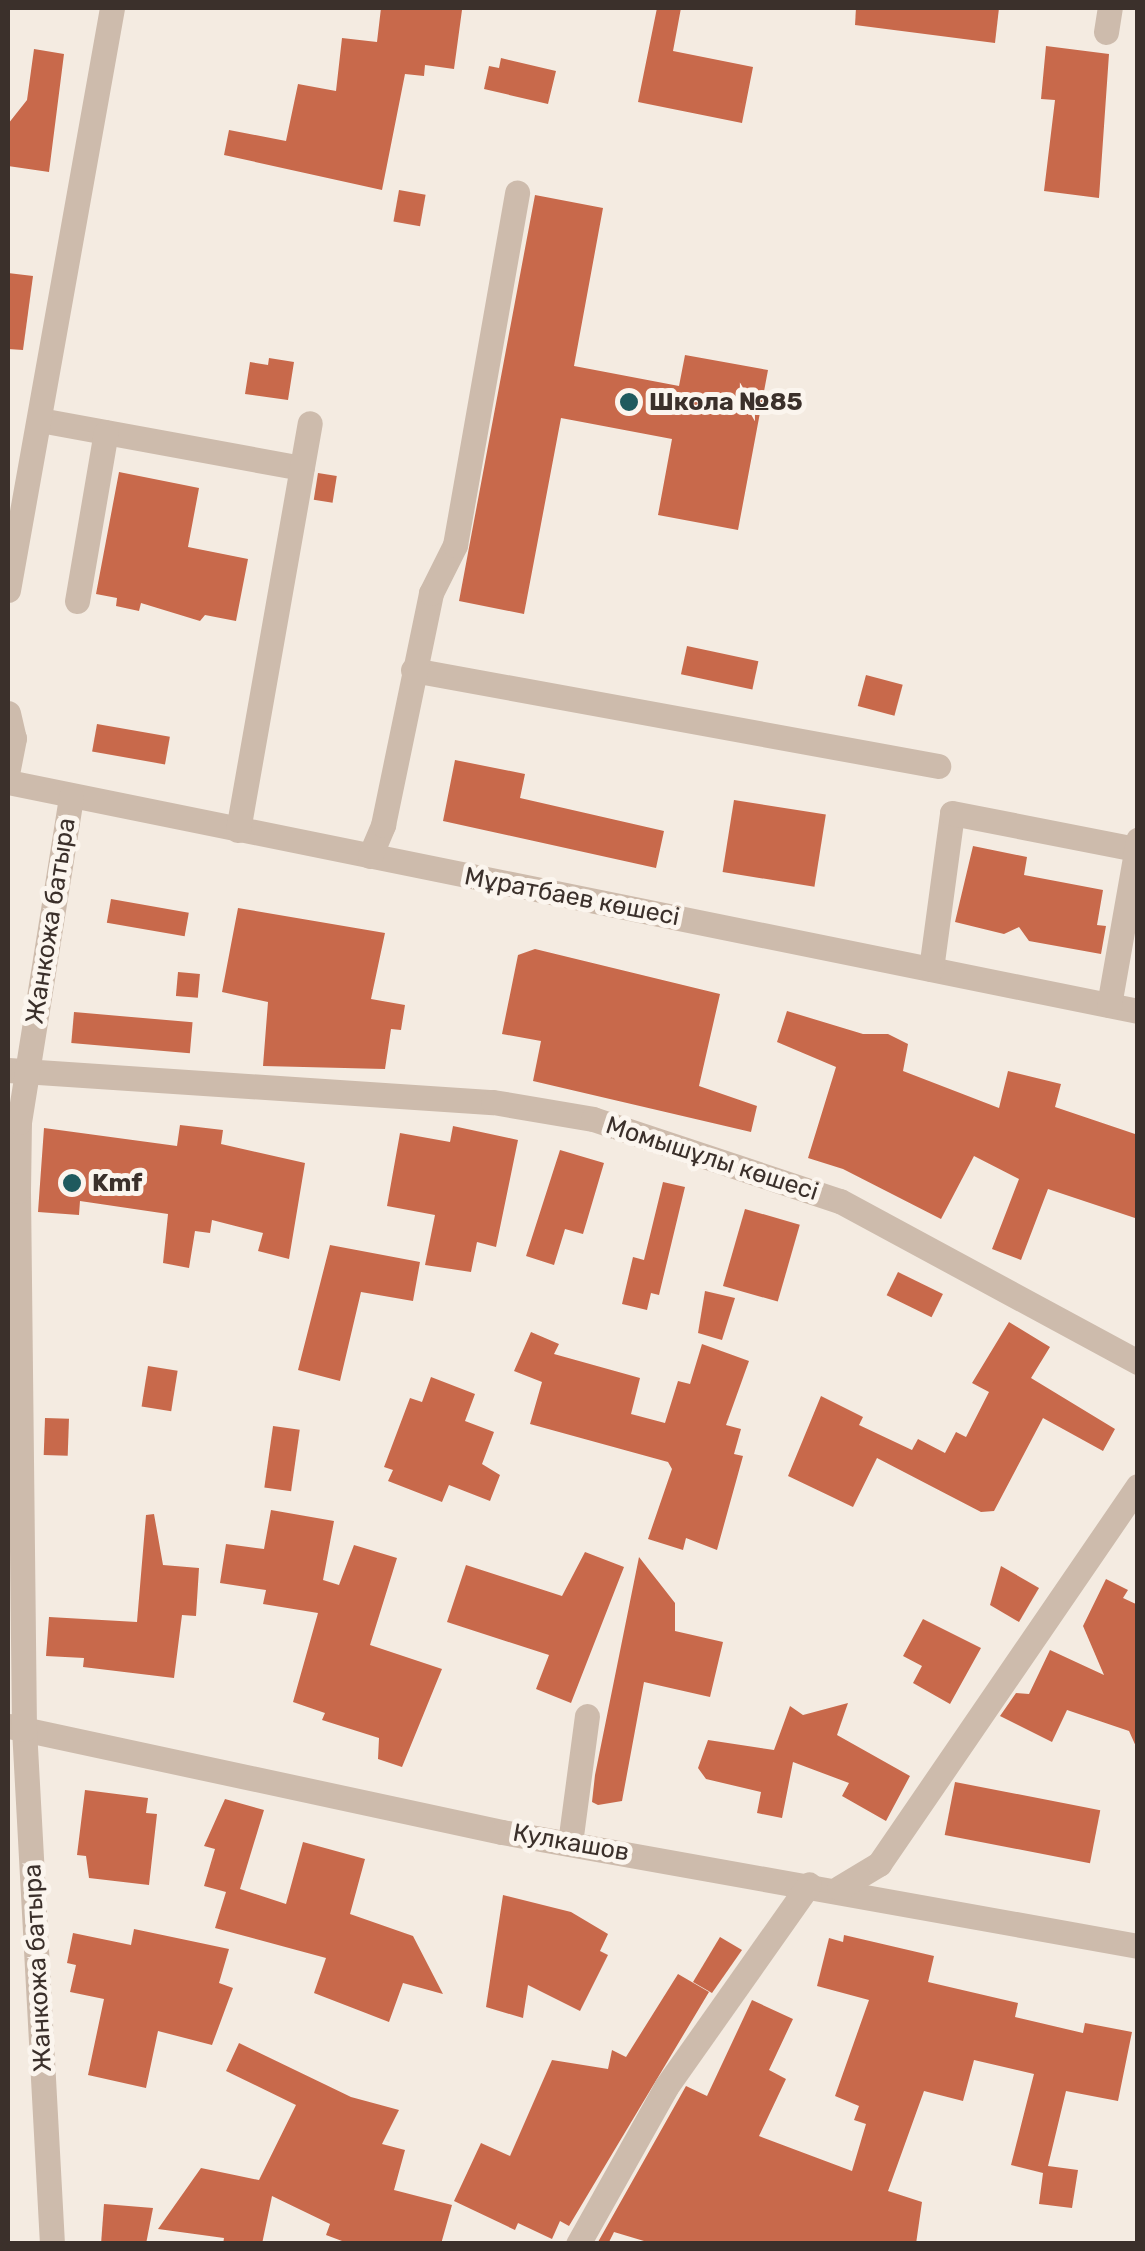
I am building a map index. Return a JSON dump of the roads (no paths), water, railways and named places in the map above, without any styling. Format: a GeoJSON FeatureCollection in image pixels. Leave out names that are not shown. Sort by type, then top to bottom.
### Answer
{"type":"FeatureCollection","features":[{"type":"Feature","properties":{"kind":"street"},"geometry":{"type":"LineString","coordinates":[[8,590],[112,8]]}},
{"type":"Feature","properties":{"kind":"street"},"geometry":{"type":"LineString","coordinates":[[370,856],[383,825],[431,593],[455,545],[518,192]]}},
{"type":"Feature","properties":{"kind":"street"},"geometry":{"type":"LineString","coordinates":[[40,420],[302,468]]}},
{"type":"Feature","properties":{"kind":"street"},"geometry":{"type":"LineString","coordinates":[[238,830],[310,423]]}},
{"type":"Feature","properties":{"kind":"street"},"geometry":{"type":"LineString","coordinates":[[78,601],[106,432]]}},
{"type":"Feature","properties":{"kind":"street"},"geometry":{"type":"LineString","coordinates":[[414,670],[938,766]]}},
{"type":"Feature","properties":{"kind":"street"},"geometry":{"type":"LineString","coordinates":[[8,713],[14,738],[8,768]]}},
{"type":"Feature","properties":{"kind":"street","name":"Мұратбаев көшесі"},"geometry":{"type":"LineString","coordinates":[[8,782],[1138,1011]]}},
{"type":"Feature","properties":{"kind":"street","name":"Жанкожа батыра"},"geometry":{"type":"LineString","coordinates":[[52,2244],[16,1728],[18,1071],[71,797]]}},
{"type":"Feature","properties":{"kind":"street"},"geometry":{"type":"LineString","coordinates":[[931,969],[952,814],[1136,844],[1109,1005]]}},
{"type":"Feature","properties":{"kind":"street","name":"Момышұлы көшесі"},"geometry":{"type":"LineString","coordinates":[[18,1071],[493,1102],[593,1119],[840,1201],[1138,1362]]}},
{"type":"Feature","properties":{"kind":"street"},"geometry":{"type":"LineString","coordinates":[[839,1888],[879,1864],[1138,1486]]}},
{"type":"Feature","properties":{"kind":"street"},"geometry":{"type":"LineString","coordinates":[[570,1844],[587,1716]]}},
{"type":"Feature","properties":{"kind":"street","name":"Кулкашов"},"geometry":{"type":"LineString","coordinates":[[16,1728],[570,1844],[839,1888],[1138,1946]]}},
{"type":"Feature","properties":{"kind":"street"},"geometry":{"type":"LineString","coordinates":[[578,2244],[666,2087],[810,1884]]}},
{"type":"Feature","properties":{"kind":"place","name":"Школа №85"},"geometry":{"type":"Point","coordinates":[629,402]}},
{"type":"Feature","properties":{"kind":"place","name":"Kmf"},"geometry":{"type":"Point","coordinates":[72,1183]}}]}
